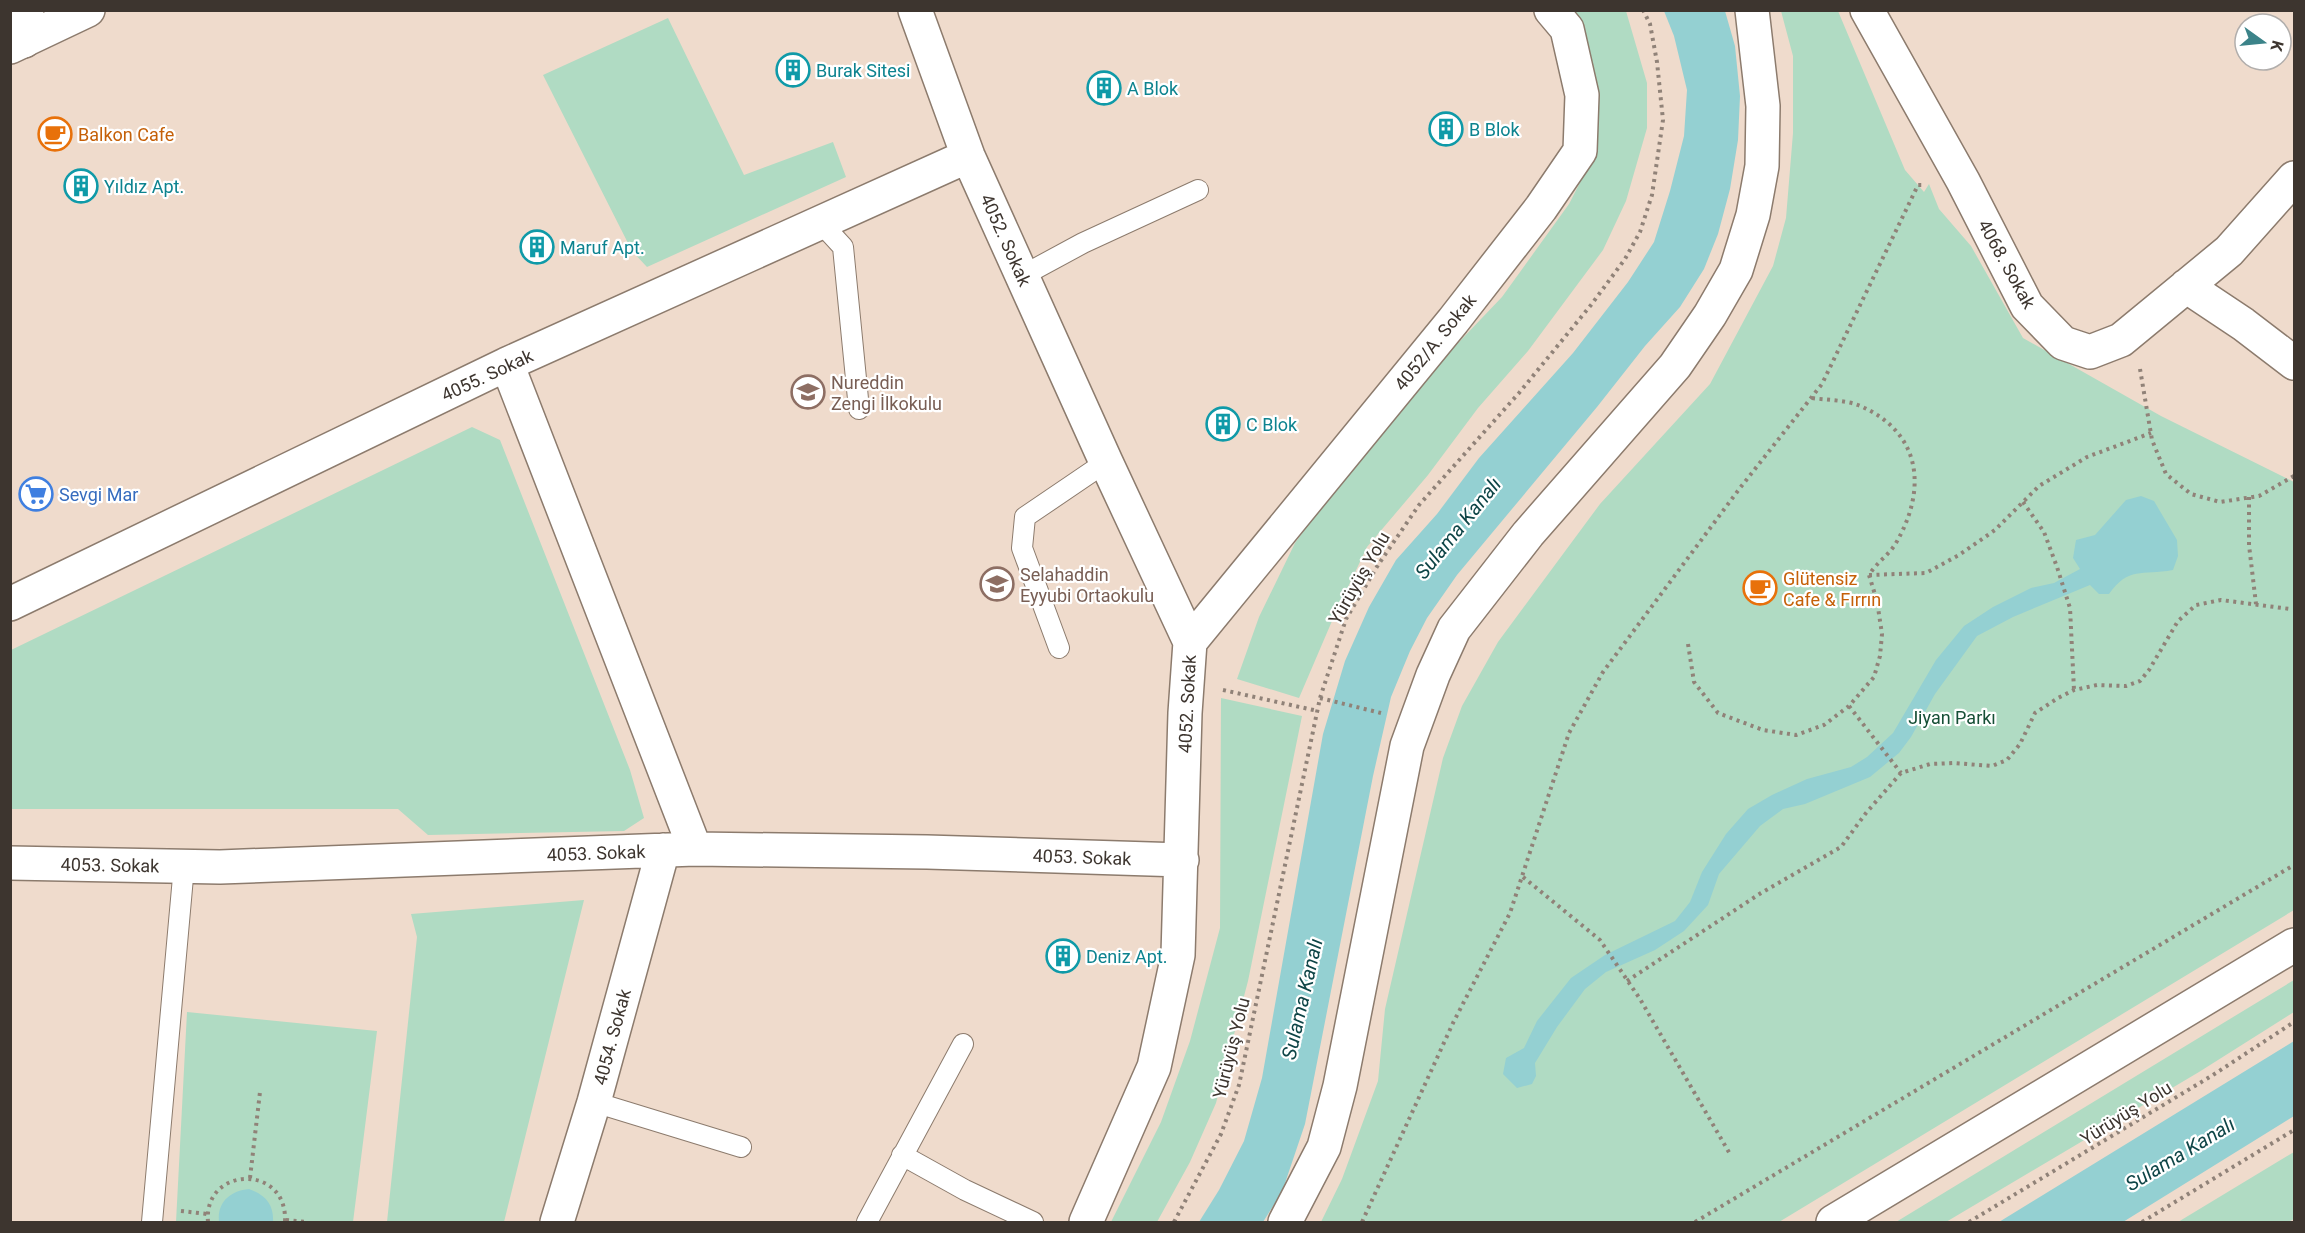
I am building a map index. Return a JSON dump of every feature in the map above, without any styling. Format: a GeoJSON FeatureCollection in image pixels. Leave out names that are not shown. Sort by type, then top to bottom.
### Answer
{"type":"FeatureCollection","features":[{"type":"Feature","properties":{"kind":"street"},"geometry":{"type":"LineString","coordinates":[[20,33],[88,10]]}},
{"type":"Feature","properties":{"kind":"street","name":"4052. Sokak"},"geometry":{"type":"LineString","coordinates":[[915,10],[968,156],[1190,642],[1178,955],[1154,1067],[1086,1222]]}},
{"type":"Feature","properties":{"kind":"street","name":"4052/A. Sokak"},"geometry":{"type":"LineString","coordinates":[[1190,642],[1497,264],[1541,208],[1580,150],[1582,95],[1567,29],[1551,10]]}},
{"type":"Feature","properties":{"kind":"street"},"geometry":{"type":"LineString","coordinates":[[1285,1222],[1324,1147],[1340,1086],[1407,746],[1433,675],[1454,629],[1528,534],[1675,366],[1710,315],[1736,270],[1753,215],[1762,166],[1763,106],[1752,10]]}},
{"type":"Feature","properties":{"kind":"street","name":"4068. Sokak"},"geometry":{"type":"LineString","coordinates":[[1867,10],[1963,181],[2027,306],[2063,343],[2090,352],[2121,340],[2229,250],[2295,178]]}},
{"type":"Feature","properties":{"kind":"street","name":"4055. Sokak"},"geometry":{"type":"LineString","coordinates":[[10,603],[507,364],[968,156]]}},
{"type":"Feature","properties":{"kind":"street"},"geometry":{"type":"LineString","coordinates":[[2186,286],[2243,324],[2295,363]]}},
{"type":"Feature","properties":{"kind":"street"},"geometry":{"type":"LineString","coordinates":[[507,364],[695,849]]}},
{"type":"Feature","properties":{"kind":"street","name":"4053. Sokak"},"geometry":{"type":"LineString","coordinates":[[10,863],[220,867],[695,849],[927,852],[1182,860]]}},
{"type":"Feature","properties":{"kind":"street","name":"4054. Sokak"},"geometry":{"type":"LineString","coordinates":[[557,1222],[594,1102],[663,850]]}},
{"type":"Feature","properties":{"kind":"street"},"geometry":{"type":"LineString","coordinates":[[1833,1222],[2295,945]]}},
{"type":"Feature","properties":{"kind":"lane"},"geometry":{"type":"LineString","coordinates":[[1022,276],[1083,243],[1198,190]]}},
{"type":"Feature","properties":{"kind":"lane"},"geometry":{"type":"LineString","coordinates":[[820,222],[843,247],[859,409]]}},
{"type":"Feature","properties":{"kind":"lane"},"geometry":{"type":"LineString","coordinates":[[1059,648],[1022,548],[1025,517],[1106,462]]}},
{"type":"Feature","properties":{"kind":"lane"},"geometry":{"type":"LineString","coordinates":[[152,1222],[184,866]]}},
{"type":"Feature","properties":{"kind":"lane"},"geometry":{"type":"LineString","coordinates":[[867,1222],[963,1044]]}},
{"type":"Feature","properties":{"kind":"lane"},"geometry":{"type":"LineString","coordinates":[[594,1102],[741,1147]]}},
{"type":"Feature","properties":{"kind":"lane"},"geometry":{"type":"LineString","coordinates":[[902,1155],[965,1190],[1033,1222]]}},
{"type":"Feature","properties":{"kind":"path","name":"Yürüyüş Yolu"},"geometry":{"type":"LineString","coordinates":[[1174,1222],[1221,1134],[1239,1085],[1320,698],[1346,619],[1378,565],[1419,505],[1519,393],[1591,305],[1625,259],[1641,232],[1652,195],[1663,120],[1657,62],[1650,24],[1643,10]]}},
{"type":"Feature","properties":{"kind":"path"},"geometry":{"type":"LineString","coordinates":[[1362,1222],[1453,1023],[1510,914],[1569,733],[1603,672],[1740,488],[1822,384],[1918,185],[1963,181]]}},
{"type":"Feature","properties":{"kind":"path"},"geometry":{"type":"LineString","coordinates":[[2133,329],[2152,440],[2166,474],[2191,494],[2220,502],[2259,496],[2295,476]]}},
{"type":"Feature","properties":{"kind":"path"},"geometry":{"type":"LineString","coordinates":[[1688,644],[1694,682],[1718,713],[1763,730],[1796,735],[1824,725],[1849,705],[1874,677],[1881,656],[1882,634],[1877,601],[1869,575],[1895,545],[1910,510],[1916,485],[1911,454],[1901,437],[1881,418],[1856,404],[1811,398]]}},
{"type":"Feature","properties":{"kind":"path"},"geometry":{"type":"LineString","coordinates":[[1869,575],[1926,573],[1959,555],[1995,530],[2039,486],[2087,457],[2151,433]]}},
{"type":"Feature","properties":{"kind":"path"},"geometry":{"type":"LineString","coordinates":[[2249,497],[2249,545],[2256,604]]}},
{"type":"Feature","properties":{"kind":"path"},"geometry":{"type":"LineString","coordinates":[[2023,502],[2044,532],[2070,608],[2074,690]]}},
{"type":"Feature","properties":{"kind":"path"},"geometry":{"type":"LineString","coordinates":[[1627,981],[1761,893],[1841,847],[1901,772],[1930,764],[1992,766],[2007,759],[2020,744],[2035,713],[2074,690],[2097,685],[2126,686],[2140,681],[2178,621],[2196,605],[2221,600],[2290,609]]}},
{"type":"Feature","properties":{"kind":"path"},"geometry":{"type":"LineString","coordinates":[[1187,682],[1318,711]]}},
{"type":"Feature","properties":{"kind":"path"},"geometry":{"type":"LineString","coordinates":[[1320,698],[1389,715]]}},
{"type":"Feature","properties":{"kind":"path"},"geometry":{"type":"LineString","coordinates":[[1849,705],[1901,772]]}},
{"type":"Feature","properties":{"kind":"path"},"geometry":{"type":"LineString","coordinates":[[1695,1222],[2295,865]]}},
{"type":"Feature","properties":{"kind":"path"},"geometry":{"type":"LineString","coordinates":[[1522,877],[1600,940],[1730,1154]]}},
{"type":"Feature","properties":{"kind":"path","name":"Yürüyüş Yolu"},"geometry":{"type":"LineString","coordinates":[[1969,1222],[2213,1075],[2295,1022]]}},
{"type":"Feature","properties":{"kind":"path"},"geometry":{"type":"LineString","coordinates":[[250,1178],[260,1092]]}},
{"type":"Feature","properties":{"kind":"path"},"geometry":{"type":"LineString","coordinates":[[2142,1222],[2295,1130]]}},
{"type":"Feature","properties":{"kind":"path"},"geometry":{"type":"LineString","coordinates":[[208,1222],[207,1214],[211,1200],[219,1189],[230,1181],[250,1178],[269,1185],[279,1194],[284,1206],[285,1221],[306,1222]]}},
{"type":"Feature","properties":{"kind":"green space"},"geometry":{"type":"Polygon","coordinates":[[[1570,11],[1626,11],[1647,83],[1647,128],[1626,201],[1603,250],[1528,351],[1478,408],[1428,475],[1367,547],[1299,698],[1237,679],[1259,617],[1295,543],[1346,472],[1417,386],[1502,297],[1569,204],[1589,165],[1598,130],[1594,81],[1570,11]]]}},
{"type":"Feature","properties":{"kind":"green space","name":"Jiyan Parkı"},"geometry":{"type":"Polygon","coordinates":[[[1781,11],[1838,11],[1905,170],[1924,192],[1929,184],[1939,209],[1971,246],[2023,338],[2161,416],[2294,482],[2294,910],[1779,1222],[1321,1222],[1342,1179],[1378,1081],[1385,1009],[1443,758],[1462,706],[1498,642],[1600,504],[1710,384],[1773,266],[1786,218],[1793,133],[1793,56],[1781,11]]]}},
{"type":"Feature","properties":{"kind":"green space"},"geometry":{"type":"Polygon","coordinates":[[[668,18],[744,175],[833,142],[846,177],[647,267],[632,251],[543,75],[668,18]]]}},
{"type":"Feature","properties":{"kind":"green space"},"geometry":{"type":"Polygon","coordinates":[[[472,427],[500,440],[630,770],[644,818],[624,831],[428,835],[398,809],[11,809],[11,650],[472,427]]]}},
{"type":"Feature","properties":{"kind":"green space"},"geometry":{"type":"Polygon","coordinates":[[[1221,698],[1302,716],[1248,981],[1216,1103],[1190,1162],[1157,1222],[1111,1222],[1161,1122],[1190,1041],[1220,928],[1221,698]]]}},
{"type":"Feature","properties":{"kind":"green space"},"geometry":{"type":"Polygon","coordinates":[[[584,900],[504,1222],[387,1222],[417,937],[411,914],[584,900]]]}},
{"type":"Feature","properties":{"kind":"green space"},"geometry":{"type":"Polygon","coordinates":[[[2294,980],[2294,1012],[2199,1072],[1946,1222],[1896,1222],[2294,980]]]}},
{"type":"Feature","properties":{"kind":"green space"},"geometry":{"type":"Polygon","coordinates":[[[187,1012],[377,1031],[353,1222],[176,1222],[187,1012]]]}},
{"type":"Feature","properties":{"kind":"green space"},"geometry":{"type":"Polygon","coordinates":[[[2294,1152],[2294,1219],[2288,1222],[2178,1222],[2294,1152]]]}},
{"type":"Feature","properties":{"kind":"water","name":"Sulama Kanalı"},"geometry":{"type":"Polygon","coordinates":[[[1664,11],[1725,11],[1735,46],[1740,96],[1738,140],[1730,189],[1718,234],[1704,269],[1680,307],[1645,346],[1457,575],[1427,618],[1391,697],[1373,776],[1305,1124],[1282,1192],[1263,1222],[1199,1222],[1219,1190],[1244,1141],[1262,1078],[1323,734],[1345,661],[1369,607],[1396,560],[1437,514],[1479,458],[1573,353],[1628,282],[1654,242],[1684,136],[1687,90],[1674,36],[1664,11]]]}},
{"type":"Feature","properties":{"kind":"water"},"geometry":{"type":"Polygon","coordinates":[[[2141,496],[2154,501],[2177,540],[2178,556],[2173,570],[2130,576],[2116,585],[2109,594],[2099,594],[2090,585],[2013,617],[1977,636],[1935,694],[1911,737],[1899,753],[1870,777],[1805,804],[1783,809],[1760,826],[1719,874],[1708,905],[1684,931],[1655,950],[1606,972],[1585,989],[1557,1027],[1535,1063],[1536,1076],[1532,1084],[1517,1088],[1503,1074],[1506,1058],[1524,1048],[1537,1021],[1571,978],[1605,955],[1675,921],[1690,902],[1702,872],[1726,834],[1748,809],[1807,779],[1851,767],[1867,757],[1893,733],[1936,660],[1964,626],[1993,607],[2031,588],[2054,583],[2080,569],[2073,558],[2076,540],[2095,535],[2126,500],[2141,496]]]}},
{"type":"Feature","properties":{"kind":"water","name":"Sulama Kanalı"},"geometry":{"type":"Polygon","coordinates":[[[2294,1041],[2294,1116],[2123,1222],[1999,1222],[2294,1041]]]}},
{"type":"Feature","properties":{"kind":"water"},"geometry":{"type":"Polygon","coordinates":[[[249,1189],[268,1201],[273,1222],[219,1222],[220,1209],[226,1199],[236,1192],[249,1189]]]}},
{"type":"Feature","properties":{"kind":"place","name":"Burak Sitesi"},"geometry":{"type":"Point","coordinates":[793,70]}},
{"type":"Feature","properties":{"kind":"place","name":"A Blok"},"geometry":{"type":"Point","coordinates":[1104,88]}},
{"type":"Feature","properties":{"kind":"place","name":"B Blok"},"geometry":{"type":"Point","coordinates":[1446,129]}},
{"type":"Feature","properties":{"kind":"place","name":"Balkon Cafe"},"geometry":{"type":"Point","coordinates":[55,134]}},
{"type":"Feature","properties":{"kind":"place","name":"Yıldız Apt."},"geometry":{"type":"Point","coordinates":[81,186]}},
{"type":"Feature","properties":{"kind":"place","name":"Maruf Apt."},"geometry":{"type":"Point","coordinates":[537,247]}},
{"type":"Feature","properties":{"kind":"place","name":"Nureddin Zengi İlkokulu"},"geometry":{"type":"Point","coordinates":[808,392]}},
{"type":"Feature","properties":{"kind":"place","name":"C Blok"},"geometry":{"type":"Point","coordinates":[1223,424]}},
{"type":"Feature","properties":{"kind":"place","name":"Sevgi Mar"},"geometry":{"type":"Point","coordinates":[36,494]}},
{"type":"Feature","properties":{"kind":"place","name":"Selahaddin Eyyubi Ortaokulu"},"geometry":{"type":"Point","coordinates":[997,584]}},
{"type":"Feature","properties":{"kind":"place","name":"Glütensiz Cafe & Fırrın"},"geometry":{"type":"Point","coordinates":[1760,588]}},
{"type":"Feature","properties":{"kind":"place","name":"Deniz Apt."},"geometry":{"type":"Point","coordinates":[1063,956]}}]}
